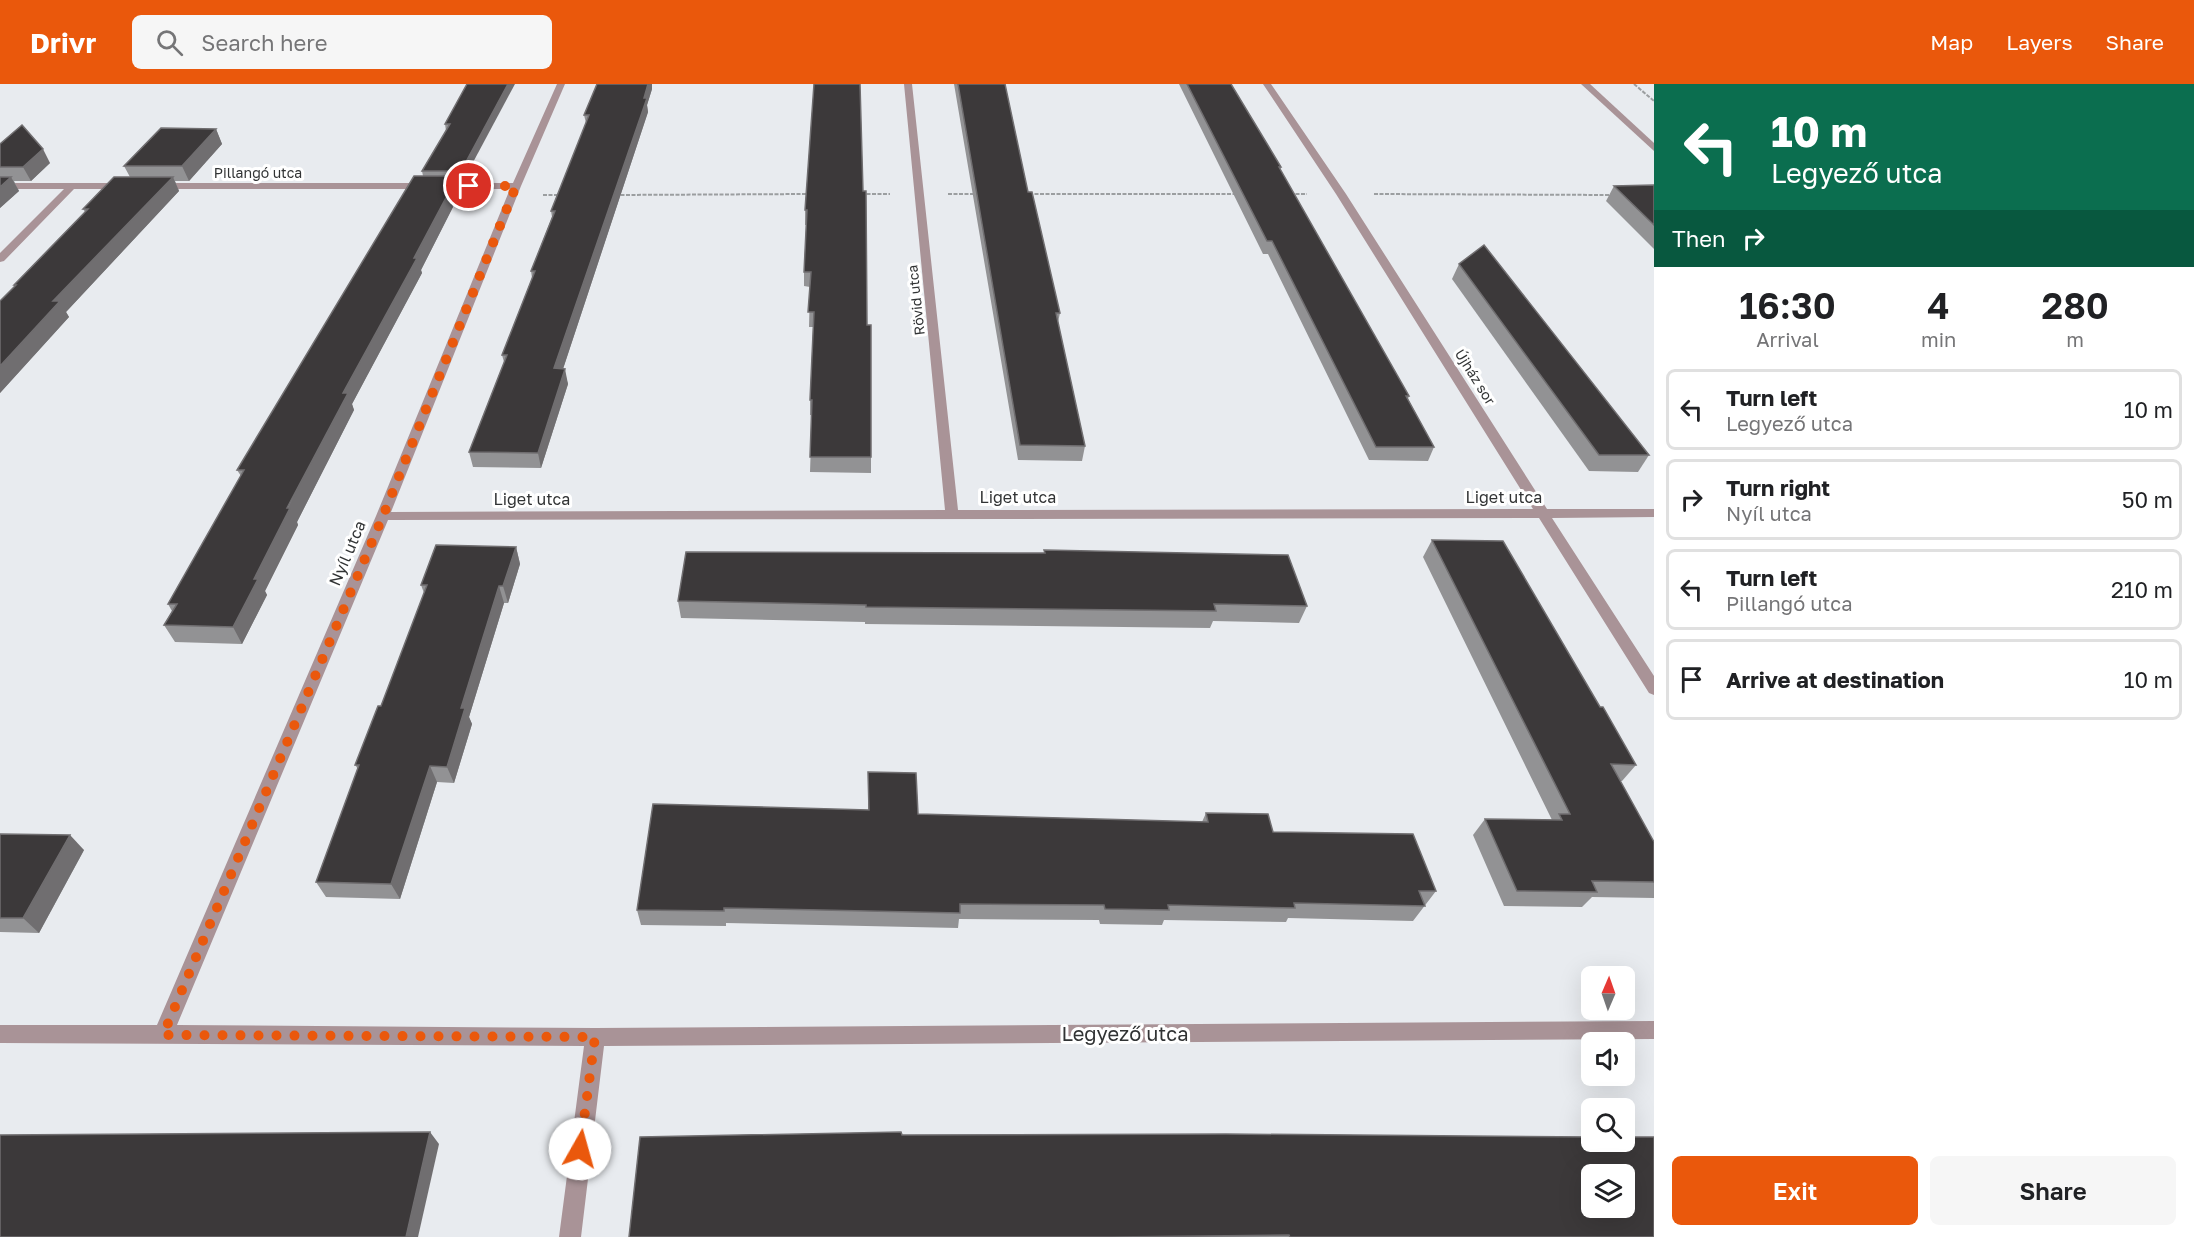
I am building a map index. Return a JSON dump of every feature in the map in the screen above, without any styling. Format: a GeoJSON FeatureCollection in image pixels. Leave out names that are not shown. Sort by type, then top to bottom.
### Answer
{"type":"FeatureCollection","features":[{"type":"Feature","properties":{"kind":"street","name":"Nyíl utca"},"geometry":{"type":"LineString","coordinates":[[163,1035],[383,516],[516,186],[561,84]]}},
{"type":"Feature","properties":{"kind":"street","name":"Rövid utca"},"geometry":{"type":"LineString","coordinates":[[908,84],[952,514]]}},
{"type":"Feature","properties":{"kind":"street","name":"Újház sor"},"geometry":{"type":"LineString","coordinates":[[1267,84],[1341,194],[1654,689]]}},
{"type":"Feature","properties":{"kind":"street"},"geometry":{"type":"LineString","coordinates":[[1585,84],[1654,148]]}},
{"type":"Feature","properties":{"kind":"street"},"geometry":{"type":"LineString","coordinates":[[0,186],[132,186]]}},
{"type":"Feature","properties":{"kind":"street"},"geometry":{"type":"LineString","coordinates":[[0,259],[72,186]]}},
{"type":"Feature","properties":{"kind":"street","name":"Pillangó utca"},"geometry":{"type":"LineString","coordinates":[[144,186],[516,186]]}},
{"type":"Feature","properties":{"kind":"street","name":"Liget utca"},"geometry":{"type":"LineString","coordinates":[[383,516],[1654,513]]}},
{"type":"Feature","properties":{"kind":"street","name":"Legyező utca"},"geometry":{"type":"LineString","coordinates":[[0,1034],[595,1037],[1654,1030]]}},
{"type":"Feature","properties":{"kind":"street"},"geometry":{"type":"LineString","coordinates":[[570,1237],[595,1037]]}},
{"type":"Feature","properties":{"kind":"path"},"geometry":{"type":"LineString","coordinates":[[1634,84],[1654,101]]}},
{"type":"Feature","properties":{"kind":"path"},"geometry":{"type":"LineString","coordinates":[[516,186],[526,195],[562,195]]}},
{"type":"Feature","properties":{"kind":"path"},"geometry":{"type":"LineString","coordinates":[[610,195],[813,194]]}},
{"type":"Feature","properties":{"kind":"path"},"geometry":{"type":"LineString","coordinates":[[861,194],[979,194]]}},
{"type":"Feature","properties":{"kind":"path"},"geometry":{"type":"LineString","coordinates":[[1026,194],[1248,194]]}},
{"type":"Feature","properties":{"kind":"path"},"geometry":{"type":"LineString","coordinates":[[1283,194],[1619,195]]}},
{"type":"Feature","properties":{"kind":"building"},"geometry":{"type":"Polygon","coordinates":[[[467,84],[508,84],[461,171],[422,171],[450,124],[445,124],[467,84]]]}},
{"type":"Feature","properties":{"kind":"building"},"geometry":{"type":"Polygon","coordinates":[[[597,84],[648,84],[644,98],[647,98],[554,368],[565,369],[538,453],[469,452],[507,355],[502,355],[535,271],[531,271],[555,211],[551,211],[589,115],[584,115],[597,84]]]}},
{"type":"Feature","properties":{"kind":"building"},"geometry":{"type":"Polygon","coordinates":[[[814,84],[860,84],[863,191],[866,191],[867,325],[871,325],[871,457],[810,457],[814,312],[808,312],[811,272],[804,272],[807,210],[805,210],[814,84]]]}},
{"type":"Feature","properties":{"kind":"building"},"geometry":{"type":"Polygon","coordinates":[[[958,84],[1005,84],[1028,192],[1032,192],[1060,313],[1056,313],[1085,446],[1020,445],[958,84]]]}},
{"type":"Feature","properties":{"kind":"building"},"geometry":{"type":"Polygon","coordinates":[[[1187,84],[1231,84],[1281,167],[1279,167],[1409,396],[1406,396],[1434,447],[1376,447],[1272,241],[1267,241],[1187,84]]]}},
{"type":"Feature","properties":{"kind":"building"},"geometry":{"type":"Polygon","coordinates":[[[22,125],[43,149],[23,167],[0,167],[0,144],[22,125]]]}},
{"type":"Feature","properties":{"kind":"building"},"geometry":{"type":"Polygon","coordinates":[[[161,128],[216,129],[182,166],[124,166],[161,128]]]}},
{"type":"Feature","properties":{"kind":"building"},"geometry":{"type":"Polygon","coordinates":[[[414,176],[453,176],[445,192],[449,192],[414,258],[417,258],[343,393],[348,393],[287,508],[290,508],[254,579],[258,579],[233,627],[164,625],[177,604],[168,604],[244,470],[237,470],[414,176]]]}},
{"type":"Feature","properties":{"kind":"building"},"geometry":{"type":"Polygon","coordinates":[[[0,177],[11,177],[0,187],[0,177]]]}},
{"type":"Feature","properties":{"kind":"building"},"geometry":{"type":"Polygon","coordinates":[[[114,177],[173,177],[53,301],[60,301],[0,366],[0,301],[88,209],[83,209],[114,177]]]}},
{"type":"Feature","properties":{"kind":"building"},"geometry":{"type":"Polygon","coordinates":[[[1654,185],[1654,225],[1614,186],[1654,185]]]}},
{"type":"Feature","properties":{"kind":"building"},"geometry":{"type":"Polygon","coordinates":[[[1484,245],[1649,455],[1599,455],[1459,264],[1484,245]]]}},
{"type":"Feature","properties":{"kind":"building"},"geometry":{"type":"Polygon","coordinates":[[[1432,540],[1503,541],[1636,765],[1611,764],[1654,842],[1654,882],[1592,881],[1597,892],[1517,891],[1485,819],[1562,820],[1559,814],[1570,814],[1432,540]]]}},
{"type":"Feature","properties":{"kind":"building"},"geometry":{"type":"Polygon","coordinates":[[[436,545],[516,547],[503,586],[499,586],[461,708],[465,708],[447,767],[430,766],[391,884],[316,882],[359,765],[355,765],[378,706],[381,706],[427,585],[421,585],[436,545]]]}},
{"type":"Feature","properties":{"kind":"building"},"geometry":{"type":"Polygon","coordinates":[[[1044,550],[1288,555],[1307,606],[1214,604],[1216,611],[866,607],[866,605],[678,601],[686,552],[1045,553],[1044,550]]]}},
{"type":"Feature","properties":{"kind":"building"},"geometry":{"type":"Polygon","coordinates":[[[868,772],[916,773],[918,814],[1208,822],[1206,813],[1268,814],[1273,832],[1413,834],[1436,891],[1419,891],[1425,906],[1294,903],[1295,908],[1168,905],[1169,910],[1105,909],[1104,905],[960,904],[960,913],[724,908],[724,911],[637,910],[653,804],[869,810],[868,772]]]}},
{"type":"Feature","properties":{"kind":"building"},"geometry":{"type":"Polygon","coordinates":[[[0,834],[70,835],[23,918],[0,918],[0,834]]]}},
{"type":"Feature","properties":{"kind":"building"},"geometry":{"type":"Polygon","coordinates":[[[430,1132],[406,1237],[0,1237],[0,1135],[430,1132]]]}},
{"type":"Feature","properties":{"kind":"building"},"geometry":{"type":"Polygon","coordinates":[[[901,1132],[902,1135],[1226,1134],[1581,1137],[1581,1152],[1635,1152],[1635,1137],[1654,1137],[1654,1237],[1290,1237],[1289,1235],[629,1237],[640,1137],[901,1132]]]}},
{"type":"Feature","properties":{"kind":"route"},"geometry":{"type":"LineString","coordinates":[[469,186],[516,186],[383,516],[163,1035],[595,1037],[580,1149]]}}]}
